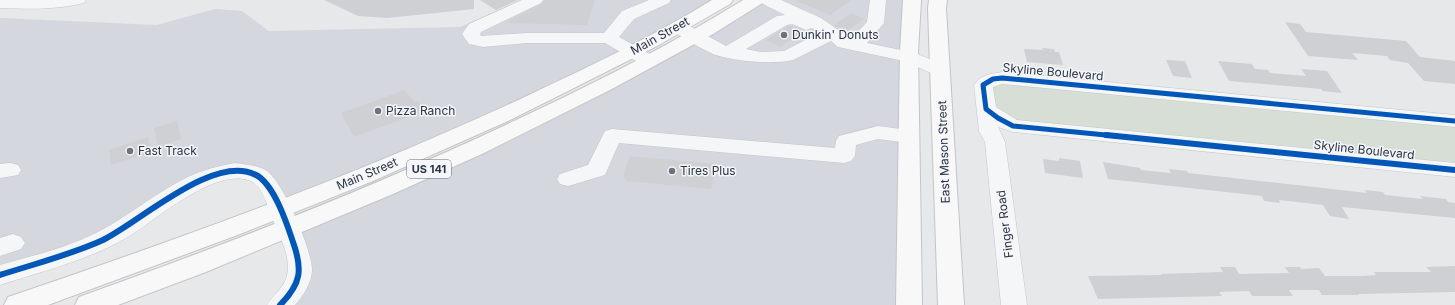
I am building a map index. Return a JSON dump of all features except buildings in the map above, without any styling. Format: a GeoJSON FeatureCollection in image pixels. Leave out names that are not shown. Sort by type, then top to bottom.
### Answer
{"type":"FeatureCollection","features":[{"type":"Feature","properties":{"kind":"main road","name":"Main Street"},"geometry":{"type":"LineString","coordinates":[[686,32],[724,0]]}},
{"type":"Feature","properties":{"kind":"main road","name":"Main Street"},"geometry":{"type":"LineString","coordinates":[[17,305],[110,273],[385,188],[476,148],[603,86],[641,56],[686,32],[755,0]]}},
{"type":"Feature","properties":{"kind":"main road"},"geometry":{"type":"LineString","coordinates":[[909,305],[909,57],[912,0]]}},
{"type":"Feature","properties":{"kind":"main road","name":"East Mason Street"},"geometry":{"type":"LineString","coordinates":[[938,0],[951,305]]}},
{"type":"Feature","properties":{"kind":"main road","name":"Main Street"},"geometry":{"type":"LineString","coordinates":[[88,305],[197,265],[283,219]]}},
{"type":"Feature","properties":{"kind":"street"},"geometry":{"type":"LineString","coordinates":[[0,3],[44,4],[78,0]]}},
{"type":"Feature","properties":{"kind":"street"},"geometry":{"type":"LineString","coordinates":[[535,0],[475,28],[471,34],[475,40],[483,42],[527,38],[609,38],[641,56]]}},
{"type":"Feature","properties":{"kind":"street"},"geometry":{"type":"LineString","coordinates":[[609,38],[628,15],[663,0]]}},
{"type":"Feature","properties":{"kind":"street"},"geometry":{"type":"LineString","coordinates":[[767,0],[815,22],[826,37]]}},
{"type":"Feature","properties":{"kind":"street"},"geometry":{"type":"LineString","coordinates":[[856,45],[875,23],[878,0]]}},
{"type":"Feature","properties":{"kind":"street"},"geometry":{"type":"LineString","coordinates":[[728,52],[783,20],[796,19],[826,37],[844,43],[909,57],[940,70]]}},
{"type":"Feature","properties":{"kind":"street"},"geometry":{"type":"LineString","coordinates":[[686,32],[714,48],[728,52],[761,57],[787,56],[826,37]]}},
{"type":"Feature","properties":{"kind":"street","name":"Skyline Boulevard"},"geometry":{"type":"LineString","coordinates":[[1455,121],[1002,78],[993,79],[983,85],[986,109],[998,118],[1013,126],[1455,170]]}},
{"type":"Feature","properties":{"kind":"street","name":"Finger Road"},"geometry":{"type":"LineString","coordinates":[[986,109],[989,131],[995,142],[1014,305]]}},
{"type":"Feature","properties":{"kind":"street"},"geometry":{"type":"LineString","coordinates":[[995,142],[1000,134],[1013,126]]}},
{"type":"Feature","properties":{"kind":"street"},"geometry":{"type":"LineString","coordinates":[[568,179],[597,170],[612,136],[844,156],[846,140],[878,132],[909,136]]}},
{"type":"Feature","properties":{"kind":"street"},"geometry":{"type":"LineString","coordinates":[[0,275],[103,240],[189,185],[210,176],[223,172],[244,171],[260,177],[269,186],[298,258],[300,271],[292,292],[280,305]]}},
{"type":"Feature","properties":{"kind":"shaded area"},"geometry":{"type":"Polygon","coordinates":[[[522,0],[724,0],[641,47],[280,210],[269,186],[223,172],[119,231],[0,275],[0,18],[157,25],[215,9],[242,11],[269,31],[460,27],[522,0]]]}},
{"type":"Feature","properties":{"kind":"shaded area"},"geometry":{"type":"Polygon","coordinates":[[[755,0],[912,0],[909,305],[280,305],[292,292],[287,227],[476,148],[755,0]]]}},
{"type":"Feature","properties":{"kind":"shaded area"},"geometry":{"type":"Polygon","coordinates":[[[997,83],[1455,125],[1455,165],[1018,121],[996,111],[990,86],[997,83]]]}},
{"type":"Feature","properties":{"kind":"cycle path"},"geometry":{"type":"LineString","coordinates":[[1455,121],[1002,78],[993,79],[983,85],[986,109],[998,118],[1013,126],[1455,170]]}},
{"type":"Feature","properties":{"kind":"cycle path"},"geometry":{"type":"LineString","coordinates":[[0,275],[66,255],[91,245],[120,230],[176,193],[196,182],[216,174],[235,171],[255,174],[269,186],[293,240],[300,270],[296,284],[280,305]]}},
{"type":"Feature","properties":{"kind":"place","name":"Dunkin' Donuts"},"geometry":{"type":"Point","coordinates":[784,35]}},
{"type":"Feature","properties":{"kind":"place","name":"Pizza Ranch"},"geometry":{"type":"Point","coordinates":[378,111]}},
{"type":"Feature","properties":{"kind":"place","name":"Fast Track"},"geometry":{"type":"Point","coordinates":[130,151]}},
{"type":"Feature","properties":{"kind":"place","name":"Tires Plus"},"geometry":{"type":"Point","coordinates":[672,171]}}]}
